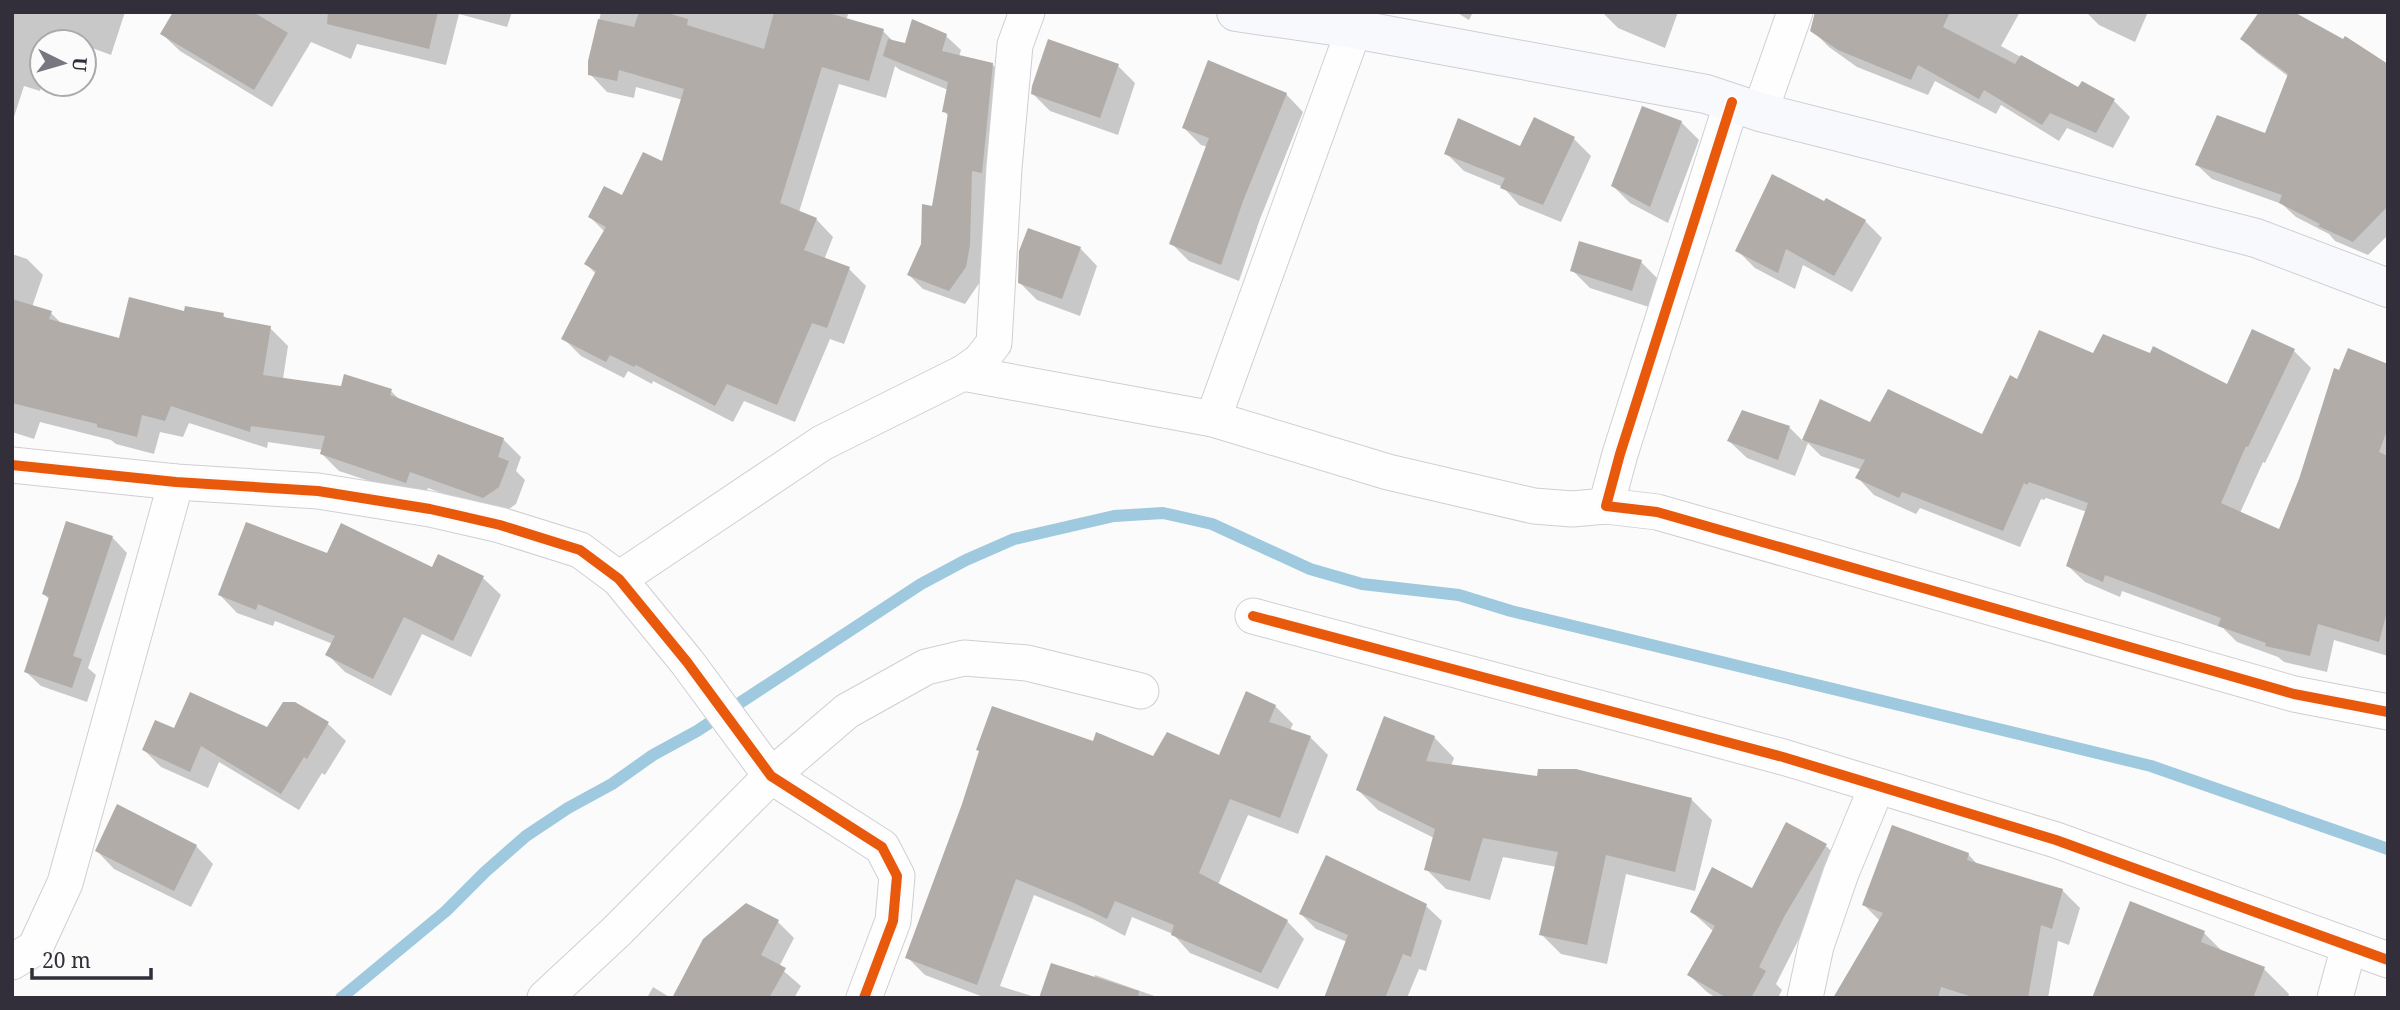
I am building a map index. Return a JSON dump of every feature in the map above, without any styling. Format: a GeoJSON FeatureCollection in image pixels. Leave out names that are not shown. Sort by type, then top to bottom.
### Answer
{"type":"FeatureCollection","features":[{"type":"Feature","properties":{"kind":"main road"},"geometry":{"type":"LineString","coordinates":[[1236,12],[1354,29],[1706,94],[1746,107],[2256,239],[2388,288]]}},
{"type":"Feature","properties":{"kind":"street"},"geometry":{"type":"LineString","coordinates":[[619,579],[822,443],[963,373],[980,361],[994,343],[1004,168],[1015,46],[1027,12]]}},
{"type":"Feature","properties":{"kind":"street"},"geometry":{"type":"LineString","coordinates":[[1606,506],[1616,467],[1746,107],[1795,12]]}},
{"type":"Feature","properties":{"kind":"street"},"geometry":{"type":"LineString","coordinates":[[1213,419],[1354,29]]}},
{"type":"Feature","properties":{"kind":"street"},"geometry":{"type":"LineString","coordinates":[[963,373],[1213,419],[1388,472],[1534,506],[1572,509],[1606,506],[1657,512],[2294,694],[2388,712]]}},
{"type":"Feature","properties":{"kind":"street"},"geometry":{"type":"LineString","coordinates":[[12,465],[176,482],[318,491],[430,509],[500,525],[580,550],[619,579],[687,662],[771,776],[882,848],[897,876],[893,921],[863,998]]}},
{"type":"Feature","properties":{"kind":"street"},"geometry":{"type":"LineString","coordinates":[[12,962],[34,948],[65,883],[176,482]]}},
{"type":"Feature","properties":{"kind":"street"},"geometry":{"type":"LineString","coordinates":[[1253,616],[1769,754],[2056,840],[2388,960]]}},
{"type":"Feature","properties":{"kind":"street"},"geometry":{"type":"LineString","coordinates":[[545,998],[617,931],[771,776],[847,711],[926,667],[964,659],[1027,663],[1140,691]]}},
{"type":"Feature","properties":{"kind":"street"},"geometry":{"type":"LineString","coordinates":[[1805,998],[1820,934],[1841,873],[1877,786]]}},
{"type":"Feature","properties":{"kind":"street"},"geometry":{"type":"LineString","coordinates":[[2334,998],[2349,946]]}},
{"type":"Feature","properties":{"kind":"building"},"geometry":{"type":"Polygon","coordinates":[[[173,12],[253,12],[288,33],[254,90],[160,34],[173,12]]]}},
{"type":"Feature","properties":{"kind":"building"},"geometry":{"type":"Polygon","coordinates":[[[328,12],[438,12],[429,49],[327,24],[328,12]]]}},
{"type":"Feature","properties":{"kind":"building"},"geometry":{"type":"Polygon","coordinates":[[[639,12],[664,12],[688,19],[687,25],[764,49],[774,12],[825,12],[884,29],[869,81],[822,67],[780,203],[817,218],[804,250],[850,267],[827,328],[812,323],[777,405],[727,384],[715,406],[636,365],[634,367],[610,355],[606,362],[561,339],[596,271],[584,264],[606,227],[588,217],[604,186],[622,195],[643,152],[662,161],[684,89],[619,70],[617,81],[588,75],[588,61],[598,19],[634,27],[639,12]]]}},
{"type":"Feature","properties":{"kind":"building"},"geometry":{"type":"Polygon","coordinates":[[[1815,12],[1950,12],[1943,27],[2015,64],[2021,55],[2078,87],[2082,81],[2115,99],[2096,133],[2050,113],[2042,125],[1984,90],[1979,99],[1918,65],[1911,80],[1838,50],[1810,31],[1815,12]]]}},
{"type":"Feature","properties":{"kind":"building"},"geometry":{"type":"Polygon","coordinates":[[[2259,12],[2294,12],[2343,39],[2345,36],[2388,64],[2388,206],[2353,242],[2318,226],[2320,224],[2279,203],[2282,195],[2195,165],[2217,115],[2265,133],[2288,74],[2240,39],[2259,12]]]}},
{"type":"Feature","properties":{"kind":"building"},"geometry":{"type":"Polygon","coordinates":[[[912,19],[947,34],[942,51],[993,63],[982,173],[972,171],[970,245],[966,267],[949,291],[907,275],[921,244],[922,204],[932,206],[948,113],[942,112],[948,82],[883,56],[888,39],[905,43],[912,19]]]}},
{"type":"Feature","properties":{"kind":"building"},"geometry":{"type":"Polygon","coordinates":[[[1048,39],[1119,64],[1100,118],[1031,94],[1048,39]]]}},
{"type":"Feature","properties":{"kind":"building"},"geometry":{"type":"Polygon","coordinates":[[[1208,60],[1287,93],[1243,201],[1221,265],[1169,244],[1209,138],[1182,128],[1208,60]]]}},
{"type":"Feature","properties":{"kind":"building"},"geometry":{"type":"Polygon","coordinates":[[[1642,106],[1682,121],[1650,207],[1611,186],[1642,106]]]}},
{"type":"Feature","properties":{"kind":"building"},"geometry":{"type":"Polygon","coordinates":[[[1534,117],[1575,137],[1543,205],[1500,188],[1505,178],[1444,154],[1458,118],[1520,146],[1534,117]]]}},
{"type":"Feature","properties":{"kind":"building"},"geometry":{"type":"Polygon","coordinates":[[[1772,174],[1824,201],[1826,198],[1866,220],[1834,276],[1786,249],[1778,273],[1735,251],[1772,174]]]}},
{"type":"Feature","properties":{"kind":"building"},"geometry":{"type":"Polygon","coordinates":[[[1028,228],[1081,247],[1062,299],[1018,283],[1019,251],[1028,228]]]}},
{"type":"Feature","properties":{"kind":"building"},"geometry":{"type":"Polygon","coordinates":[[[1579,241],[1642,260],[1632,291],[1570,271],[1579,241]]]}},
{"type":"Feature","properties":{"kind":"building"},"geometry":{"type":"Polygon","coordinates":[[[129,297],[184,311],[185,306],[224,313],[223,317],[271,326],[263,375],[341,386],[344,374],[392,389],[390,395],[504,438],[498,457],[509,461],[499,487],[483,498],[410,472],[406,483],[320,454],[325,436],[251,426],[250,432],[171,406],[165,421],[142,415],[137,437],[12,403],[12,299],[52,311],[49,319],[119,338],[129,297]]]}},
{"type":"Feature","properties":{"kind":"building"},"geometry":{"type":"Polygon","coordinates":[[[2252,329],[2295,349],[2248,447],[2246,446],[2221,503],[2279,529],[2299,479],[2334,368],[2339,370],[2348,348],[2388,364],[2388,428],[2379,452],[2388,456],[2388,608],[2379,642],[2318,624],[2310,656],[2265,646],[2266,643],[2218,626],[2221,618],[2105,575],[2103,582],[2066,566],[2088,503],[2029,482],[2027,485],[2024,483],[2003,531],[1902,492],[1899,498],[1855,478],[1865,460],[1802,440],[1820,399],[1870,422],[1888,389],[1982,434],[2010,375],[2017,379],[2039,330],[2093,353],[2103,334],[2150,353],[2153,346],[2227,384],[2252,329]]]}},
{"type":"Feature","properties":{"kind":"building"},"geometry":{"type":"Polygon","coordinates":[[[1742,410],[1790,426],[1778,460],[1727,441],[1742,410]]]}},
{"type":"Feature","properties":{"kind":"building"},"geometry":{"type":"Polygon","coordinates":[[[66,521],[113,536],[73,656],[82,659],[72,688],[24,672],[49,597],[42,594],[66,521]]]}},
{"type":"Feature","properties":{"kind":"building"},"geometry":{"type":"Polygon","coordinates":[[[246,522],[327,553],[341,523],[432,567],[438,554],[484,576],[453,641],[404,617],[373,679],[325,655],[335,636],[258,604],[256,610],[218,595],[246,522]]]}},
{"type":"Feature","properties":{"kind":"building"},"geometry":{"type":"Polygon","coordinates":[[[1246,691],[1276,705],[1269,722],[1311,736],[1280,818],[1230,799],[1199,873],[1288,920],[1261,973],[1171,935],[1174,925],[1115,901],[1107,919],[1016,879],[977,985],[905,958],[962,804],[979,751],[976,750],[992,706],[1093,741],[1096,732],[1153,756],[1167,732],[1219,755],[1246,691]]]}},
{"type":"Feature","properties":{"kind":"building"},"geometry":{"type":"Polygon","coordinates":[[[190,692],[267,727],[283,702],[295,702],[329,722],[307,759],[304,757],[281,794],[201,746],[190,772],[142,750],[155,720],[174,728],[190,692]]]}},
{"type":"Feature","properties":{"kind":"building"},"geometry":{"type":"Polygon","coordinates":[[[1384,716],[1435,736],[1426,761],[1537,776],[1538,769],[1576,769],[1692,798],[1675,872],[1606,855],[1587,945],[1539,935],[1558,852],[1483,838],[1470,881],[1424,870],[1435,829],[1356,790],[1384,716]]]}},
{"type":"Feature","properties":{"kind":"building"},"geometry":{"type":"Polygon","coordinates":[[[117,804],[197,845],[174,891],[95,851],[117,804]]]}},
{"type":"Feature","properties":{"kind":"building"},"geometry":{"type":"Polygon","coordinates":[[[1786,822],[1827,844],[1784,917],[1759,967],[1766,971],[1751,998],[1727,998],[1687,975],[1715,926],[1690,912],[1712,867],[1752,888],[1786,822]]]}},
{"type":"Feature","properties":{"kind":"building"},"geometry":{"type":"Polygon","coordinates":[[[1892,825],[1969,853],[1967,860],[2063,889],[2052,929],[2041,925],[2028,998],[1976,998],[1941,987],[1938,998],[1833,998],[1883,913],[1862,905],[1892,825]]]}},
{"type":"Feature","properties":{"kind":"building"},"geometry":{"type":"Polygon","coordinates":[[[1326,855],[1427,904],[1411,957],[1403,954],[1385,998],[1324,998],[1348,935],[1299,914],[1326,855]]]}},
{"type":"Feature","properties":{"kind":"building"},"geometry":{"type":"Polygon","coordinates":[[[2130,901],[2205,931],[2201,942],[2265,967],[2253,998],[2092,998],[2130,901]]]}},
{"type":"Feature","properties":{"kind":"building"},"geometry":{"type":"Polygon","coordinates":[[[746,903],[779,920],[761,955],[786,968],[769,998],[672,998],[703,939],[746,903]]]}},
{"type":"Feature","properties":{"kind":"building"},"geometry":{"type":"Polygon","coordinates":[[[1051,963],[1139,991],[1138,998],[1039,998],[1051,963]]]}},
{"type":"Feature","properties":{"kind":"waterway"},"geometry":{"type":"LineString","coordinates":[[341,998],[446,911],[526,836],[568,808],[612,784],[653,755],[697,731],[921,584],[1014,539],[1114,516],[1163,513],[1212,524],[1310,569],[1362,584],[1459,595],[1511,611],[2151,766],[2388,849]]}},
{"type":"Feature","properties":{"kind":"cycle path"},"geometry":{"type":"LineString","coordinates":[[1732,102],[1620,454],[1606,506],[1657,512],[2294,694],[2388,712]]}},
{"type":"Feature","properties":{"kind":"cycle path"},"geometry":{"type":"LineString","coordinates":[[12,465],[176,482],[318,491],[430,509],[500,525],[580,550],[619,579],[687,662],[771,776],[882,847],[897,876],[893,921],[864,998]]}},
{"type":"Feature","properties":{"kind":"cycle path"},"geometry":{"type":"LineString","coordinates":[[1253,616],[1783,757],[2056,840],[2388,960]]}}]}
